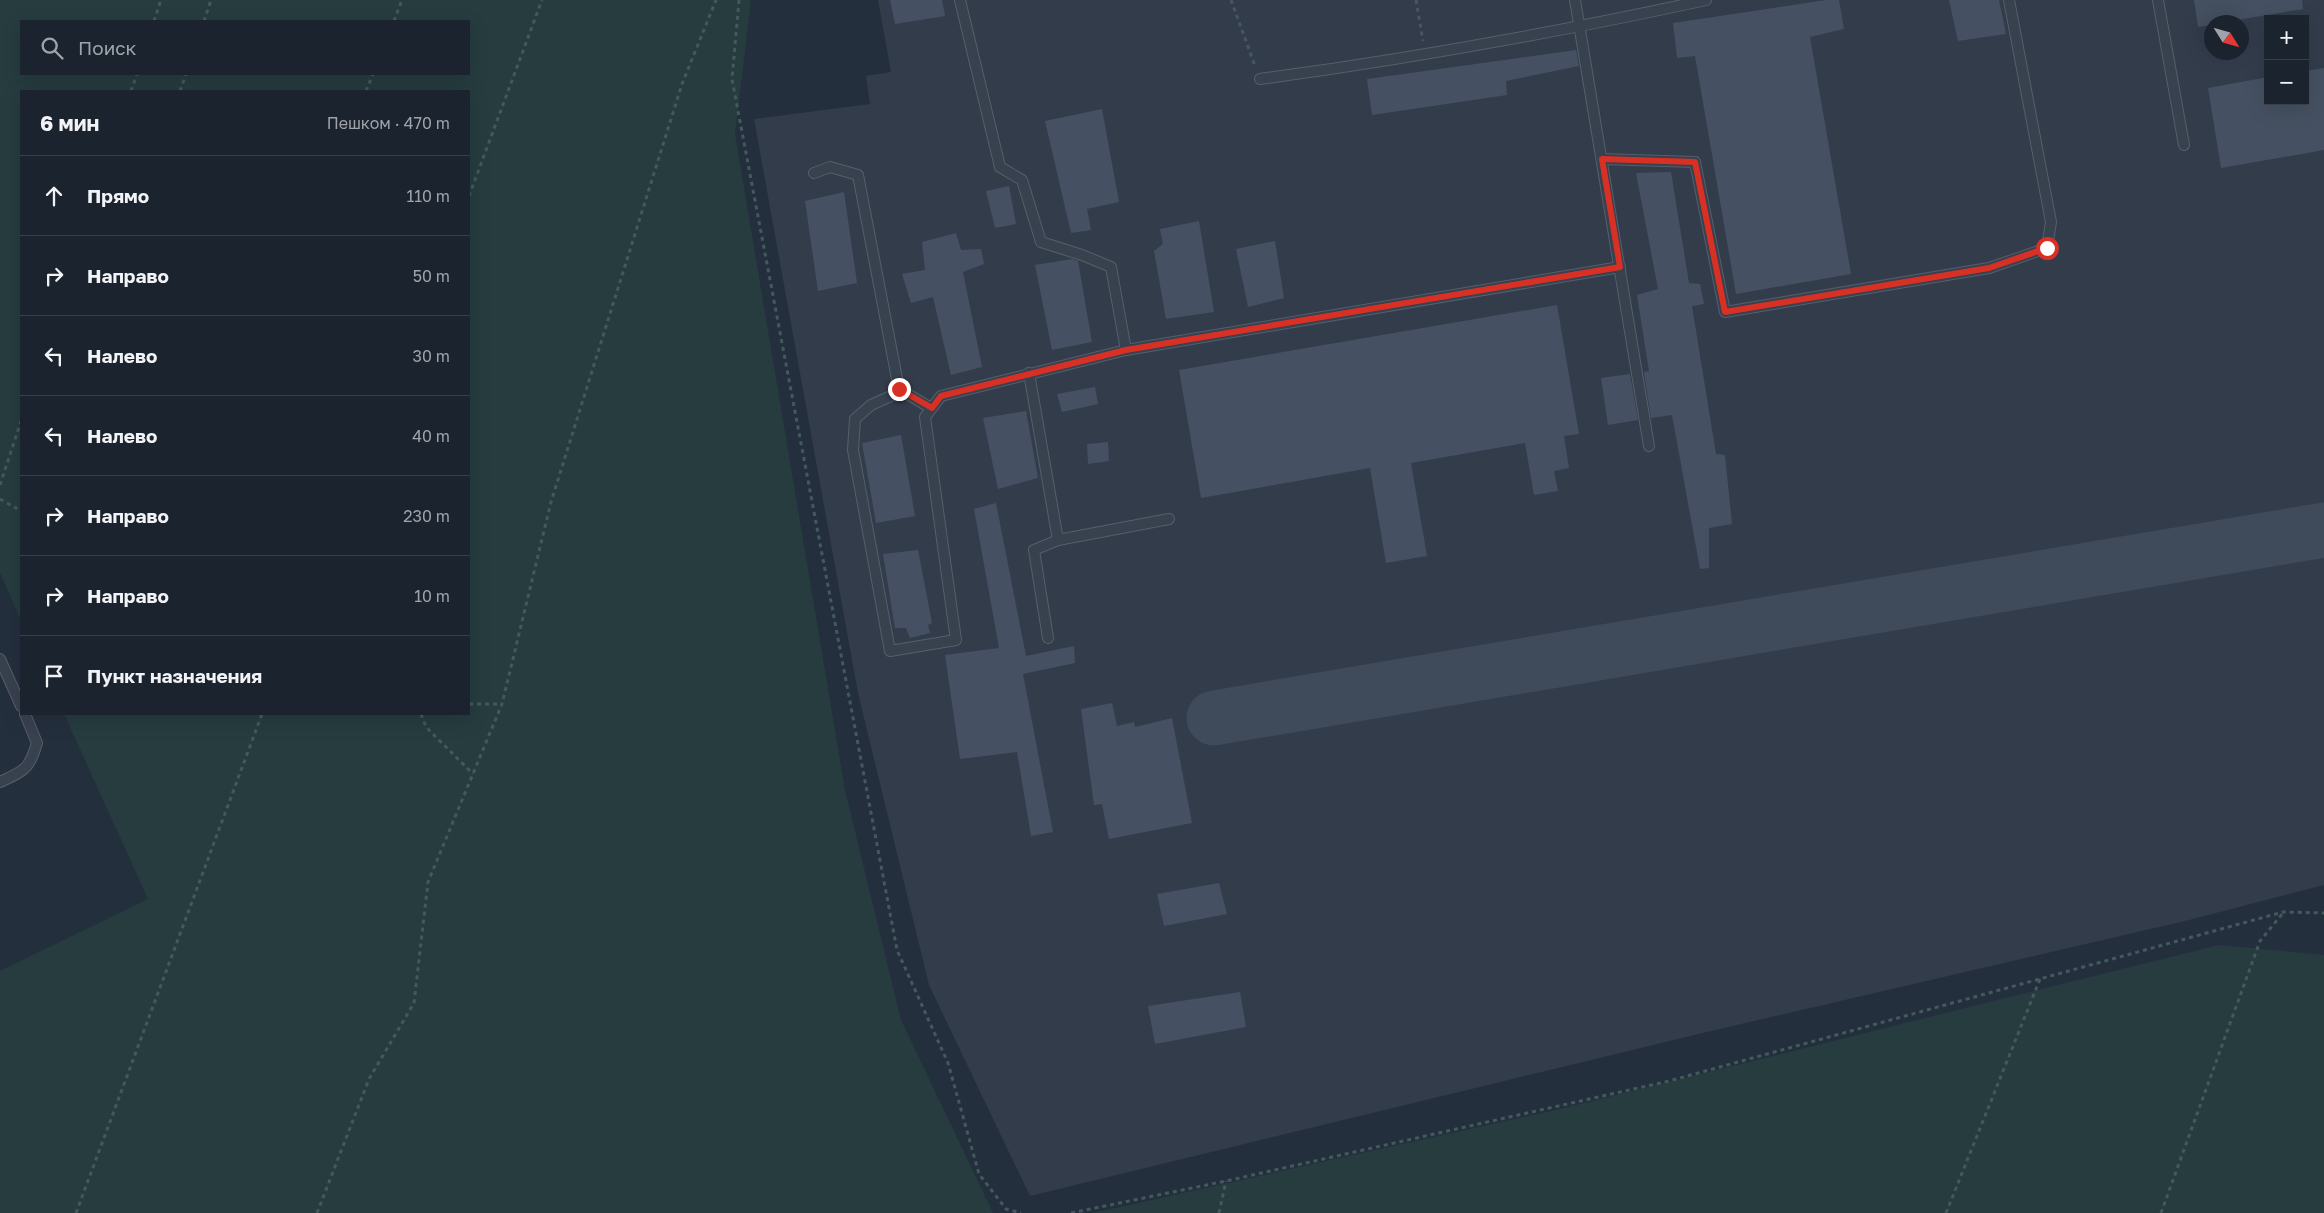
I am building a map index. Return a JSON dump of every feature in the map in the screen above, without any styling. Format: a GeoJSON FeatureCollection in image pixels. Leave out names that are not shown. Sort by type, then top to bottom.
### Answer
{"type":"FeatureCollection","features":[{"type":"Feature","properties":{"kind":"lane"},"geometry":{"type":"LineString","coordinates":[[960,0],[1000,166],[1022,180],[1041,242],[1082,255],[1111,267],[1126,350]]}},
{"type":"Feature","properties":{"kind":"lane"},"geometry":{"type":"LineString","coordinates":[[1575,0],[1649,446]]}},
{"type":"Feature","properties":{"kind":"lane"},"geometry":{"type":"LineString","coordinates":[[1260,79],[1580,28],[1706,0]]}},
{"type":"Feature","properties":{"kind":"lane"},"geometry":{"type":"LineString","coordinates":[[1602,159],[1695,162],[1725,312],[1989,268],[2047,248],[2051,222],[2009,0]]}},
{"type":"Feature","properties":{"kind":"lane"},"geometry":{"type":"LineString","coordinates":[[2158,0],[2184,145]]}},
{"type":"Feature","properties":{"kind":"lane"},"geometry":{"type":"LineString","coordinates":[[814,173],[830,167],[858,176],[899,389],[932,408]]}},
{"type":"Feature","properties":{"kind":"lane"},"geometry":{"type":"LineString","coordinates":[[899,389],[891,396],[870,405],[855,419],[853,450],[890,651],[956,640],[925,416],[941,396],[1126,350],[1620,267]]}},
{"type":"Feature","properties":{"kind":"lane"},"geometry":{"type":"LineString","coordinates":[[1029,373],[1058,540]]}},
{"type":"Feature","properties":{"kind":"lane"},"geometry":{"type":"LineString","coordinates":[[1048,638],[1034,550],[1058,540],[1168,519]]}},
{"type":"Feature","properties":{"kind":"lane"},"geometry":{"type":"LineString","coordinates":[[0,659],[20,704]]}},
{"type":"Feature","properties":{"kind":"lane"},"geometry":{"type":"LineString","coordinates":[[0,782],[17,774],[31,763],[37,743],[25,715]]}},
{"type":"Feature","properties":{"kind":"path"},"geometry":{"type":"LineString","coordinates":[[154,20],[161,0]]}},
{"type":"Feature","properties":{"kind":"path"},"geometry":{"type":"LineString","coordinates":[[204,20],[211,0]]}},
{"type":"Feature","properties":{"kind":"path"},"geometry":{"type":"LineString","coordinates":[[394,20],[402,0]]}},
{"type":"Feature","properties":{"kind":"path"},"geometry":{"type":"LineString","coordinates":[[470,193],[542,0]]}},
{"type":"Feature","properties":{"kind":"path"},"geometry":{"type":"LineString","coordinates":[[317,1213],[369,1079],[414,1003],[428,882],[502,704],[551,502],[682,84],[716,0]]}},
{"type":"Feature","properties":{"kind":"path"},"geometry":{"type":"LineString","coordinates":[[739,0],[732,79],[897,950],[948,1063],[980,1174],[1006,1209],[1021,1213]]}},
{"type":"Feature","properties":{"kind":"path"},"geometry":{"type":"LineString","coordinates":[[1231,0],[1260,79]]}},
{"type":"Feature","properties":{"kind":"path"},"geometry":{"type":"LineString","coordinates":[[1416,0],[1425,54]]}},
{"type":"Feature","properties":{"kind":"path"},"geometry":{"type":"LineString","coordinates":[[131,90],[137,75]]}},
{"type":"Feature","properties":{"kind":"path"},"geometry":{"type":"LineString","coordinates":[[180,90],[186,75]]}},
{"type":"Feature","properties":{"kind":"path"},"geometry":{"type":"LineString","coordinates":[[366,90],[372,75]]}},
{"type":"Feature","properties":{"kind":"path"},"geometry":{"type":"LineString","coordinates":[[0,485],[20,424]]}},
{"type":"Feature","properties":{"kind":"path"},"geometry":{"type":"LineString","coordinates":[[0,499],[20,510]]}},
{"type":"Feature","properties":{"kind":"path"},"geometry":{"type":"LineString","coordinates":[[470,704],[502,704]]}},
{"type":"Feature","properties":{"kind":"path"},"geometry":{"type":"LineString","coordinates":[[76,1213],[262,715]]}},
{"type":"Feature","properties":{"kind":"path"},"geometry":{"type":"LineString","coordinates":[[421,715],[426,727],[473,774]]}},
{"type":"Feature","properties":{"kind":"path"},"geometry":{"type":"LineString","coordinates":[[2161,1213],[2260,940],[2283,912]]}},
{"type":"Feature","properties":{"kind":"path"},"geometry":{"type":"LineString","coordinates":[[1070,1213],[1226,1181],[1668,1081],[2283,912],[2324,913]]}},
{"type":"Feature","properties":{"kind":"path"},"geometry":{"type":"LineString","coordinates":[[1946,1213],[2040,979]]}},
{"type":"Feature","properties":{"kind":"path"},"geometry":{"type":"LineString","coordinates":[[1219,1213],[1226,1181]]}},
{"type":"Feature","properties":{"kind":"shaded area"},"geometry":{"type":"Polygon","coordinates":[[[878,0],[2324,0],[2324,885],[2189,920],[1711,1031],[1030,1196],[929,985],[858,693],[754,119],[870,104],[866,76],[891,72],[878,0]]]}},
{"type":"Feature","properties":{"kind":"green space"},"geometry":{"type":"Polygon","coordinates":[[[0,0],[751,0],[735,134],[845,790],[901,1020],[993,1213],[0,1213],[0,971],[148,899],[64,715],[470,715],[470,90],[20,90],[20,618],[0,573],[0,0]]]}},
{"type":"Feature","properties":{"kind":"green space"},"geometry":{"type":"Polygon","coordinates":[[[2219,945],[2324,955],[2324,1213],[1093,1213],[1560,1109],[2219,945]]]}},
{"type":"Feature","properties":{"kind":"building"},"geometry":{"type":"Polygon","coordinates":[[[890,0],[942,0],[945,16],[895,24],[890,0]]]}},
{"type":"Feature","properties":{"kind":"building"},"geometry":{"type":"Polygon","coordinates":[[[1826,0],[1839,0],[1844,29],[1810,37],[1851,274],[1736,294],[1695,56],[1677,58],[1673,23],[1826,0]]]}},
{"type":"Feature","properties":{"kind":"building"},"geometry":{"type":"Polygon","coordinates":[[[1949,0],[1999,0],[2006,34],[1958,41],[1949,0]]]}},
{"type":"Feature","properties":{"kind":"building"},"geometry":{"type":"Polygon","coordinates":[[[2194,0],[2302,0],[2303,9],[2249,18],[2249,15],[2204,15],[2204,26],[2198,27],[2194,0]]]}},
{"type":"Feature","properties":{"kind":"building"},"geometry":{"type":"Polygon","coordinates":[[[1576,50],[1579,66],[1506,81],[1507,95],[1372,115],[1367,79],[1576,50]]]}},
{"type":"Feature","properties":{"kind":"building"},"geometry":{"type":"Polygon","coordinates":[[[2324,68],[2324,150],[2221,168],[2208,88],[2264,78],[2264,105],[2309,105],[2309,70],[2324,68]]]}},
{"type":"Feature","properties":{"kind":"building"},"geometry":{"type":"Polygon","coordinates":[[[1102,109],[1119,202],[1087,209],[1091,230],[1071,233],[1045,121],[1102,109]]]}},
{"type":"Feature","properties":{"kind":"building"},"geometry":{"type":"Polygon","coordinates":[[[1671,172],[1689,283],[1700,284],[1704,304],[1692,306],[1716,454],[1725,455],[1732,524],[1709,528],[1709,568],[1700,569],[1672,415],[1651,418],[1644,372],[1649,371],[1637,295],[1658,289],[1636,173],[1671,172]]]}},
{"type":"Feature","properties":{"kind":"building"},"geometry":{"type":"Polygon","coordinates":[[[1009,186],[1016,224],[995,228],[986,191],[1009,186]]]}},
{"type":"Feature","properties":{"kind":"building"},"geometry":{"type":"Polygon","coordinates":[[[844,192],[857,283],[818,291],[805,201],[844,192]]]}},
{"type":"Feature","properties":{"kind":"building"},"geometry":{"type":"Polygon","coordinates":[[[1199,221],[1214,312],[1166,319],[1154,251],[1163,244],[1160,229],[1199,221]]]}},
{"type":"Feature","properties":{"kind":"building"},"geometry":{"type":"Polygon","coordinates":[[[956,233],[961,250],[981,249],[984,264],[963,272],[982,367],[951,375],[933,297],[911,303],[902,274],[925,270],[922,242],[956,233]]]}},
{"type":"Feature","properties":{"kind":"building"},"geometry":{"type":"Polygon","coordinates":[[[1275,241],[1284,298],[1248,307],[1236,249],[1275,241]]]}},
{"type":"Feature","properties":{"kind":"building"},"geometry":{"type":"Polygon","coordinates":[[[1072,259],[1078,261],[1092,342],[1052,350],[1035,265],[1072,259]]]}},
{"type":"Feature","properties":{"kind":"building"},"geometry":{"type":"Polygon","coordinates":[[[1557,305],[1579,434],[1564,436],[1569,468],[1554,471],[1558,491],[1534,495],[1525,443],[1411,463],[1427,556],[1386,563],[1370,468],[1201,498],[1179,370],[1557,305]]]}},
{"type":"Feature","properties":{"kind":"building"},"geometry":{"type":"Polygon","coordinates":[[[1630,374],[1638,420],[1608,425],[1601,378],[1630,374]]]}},
{"type":"Feature","properties":{"kind":"building"},"geometry":{"type":"Polygon","coordinates":[[[1095,387],[1098,404],[1062,412],[1057,394],[1095,387]]]}},
{"type":"Feature","properties":{"kind":"building"},"geometry":{"type":"Polygon","coordinates":[[[1026,411],[1038,478],[998,489],[983,418],[1026,411]]]}},
{"type":"Feature","properties":{"kind":"building"},"geometry":{"type":"Polygon","coordinates":[[[901,435],[915,516],[876,523],[862,443],[901,435]]]}},
{"type":"Feature","properties":{"kind":"building"},"geometry":{"type":"Polygon","coordinates":[[[1108,442],[1109,461],[1088,464],[1087,444],[1108,442]]]}},
{"type":"Feature","properties":{"kind":"building"},"geometry":{"type":"Polygon","coordinates":[[[996,503],[1026,656],[1074,646],[1075,663],[1023,674],[1053,832],[1031,836],[1017,752],[960,759],[945,655],[999,648],[974,509],[996,503]]]}},
{"type":"Feature","properties":{"kind":"building"},"geometry":{"type":"Polygon","coordinates":[[[918,550],[932,623],[928,625],[930,633],[910,638],[906,628],[895,628],[883,554],[918,550]]]}},
{"type":"Feature","properties":{"kind":"building"},"geometry":{"type":"Polygon","coordinates":[[[1112,703],[1117,726],[1134,722],[1135,727],[1172,718],[1192,823],[1109,839],[1102,804],[1094,805],[1081,709],[1112,703]]]}},
{"type":"Feature","properties":{"kind":"building"},"geometry":{"type":"Polygon","coordinates":[[[1219,883],[1227,914],[1164,926],[1157,894],[1219,883]]]}},
{"type":"Feature","properties":{"kind":"building"},"geometry":{"type":"Polygon","coordinates":[[[1240,992],[1246,1027],[1155,1044],[1148,1006],[1240,992]]]}},
{"type":"Feature","properties":{"kind":"taxiway"},"geometry":{"type":"LineString","coordinates":[[1214,718],[2324,530]]}},
{"type":"Feature","properties":{"kind":"route"},"geometry":{"type":"LineString","coordinates":[[899,389],[932,408],[941,396],[1126,350],[1620,267],[1602,159],[1695,162],[1725,312],[1989,268],[2047,248]]}}]}
